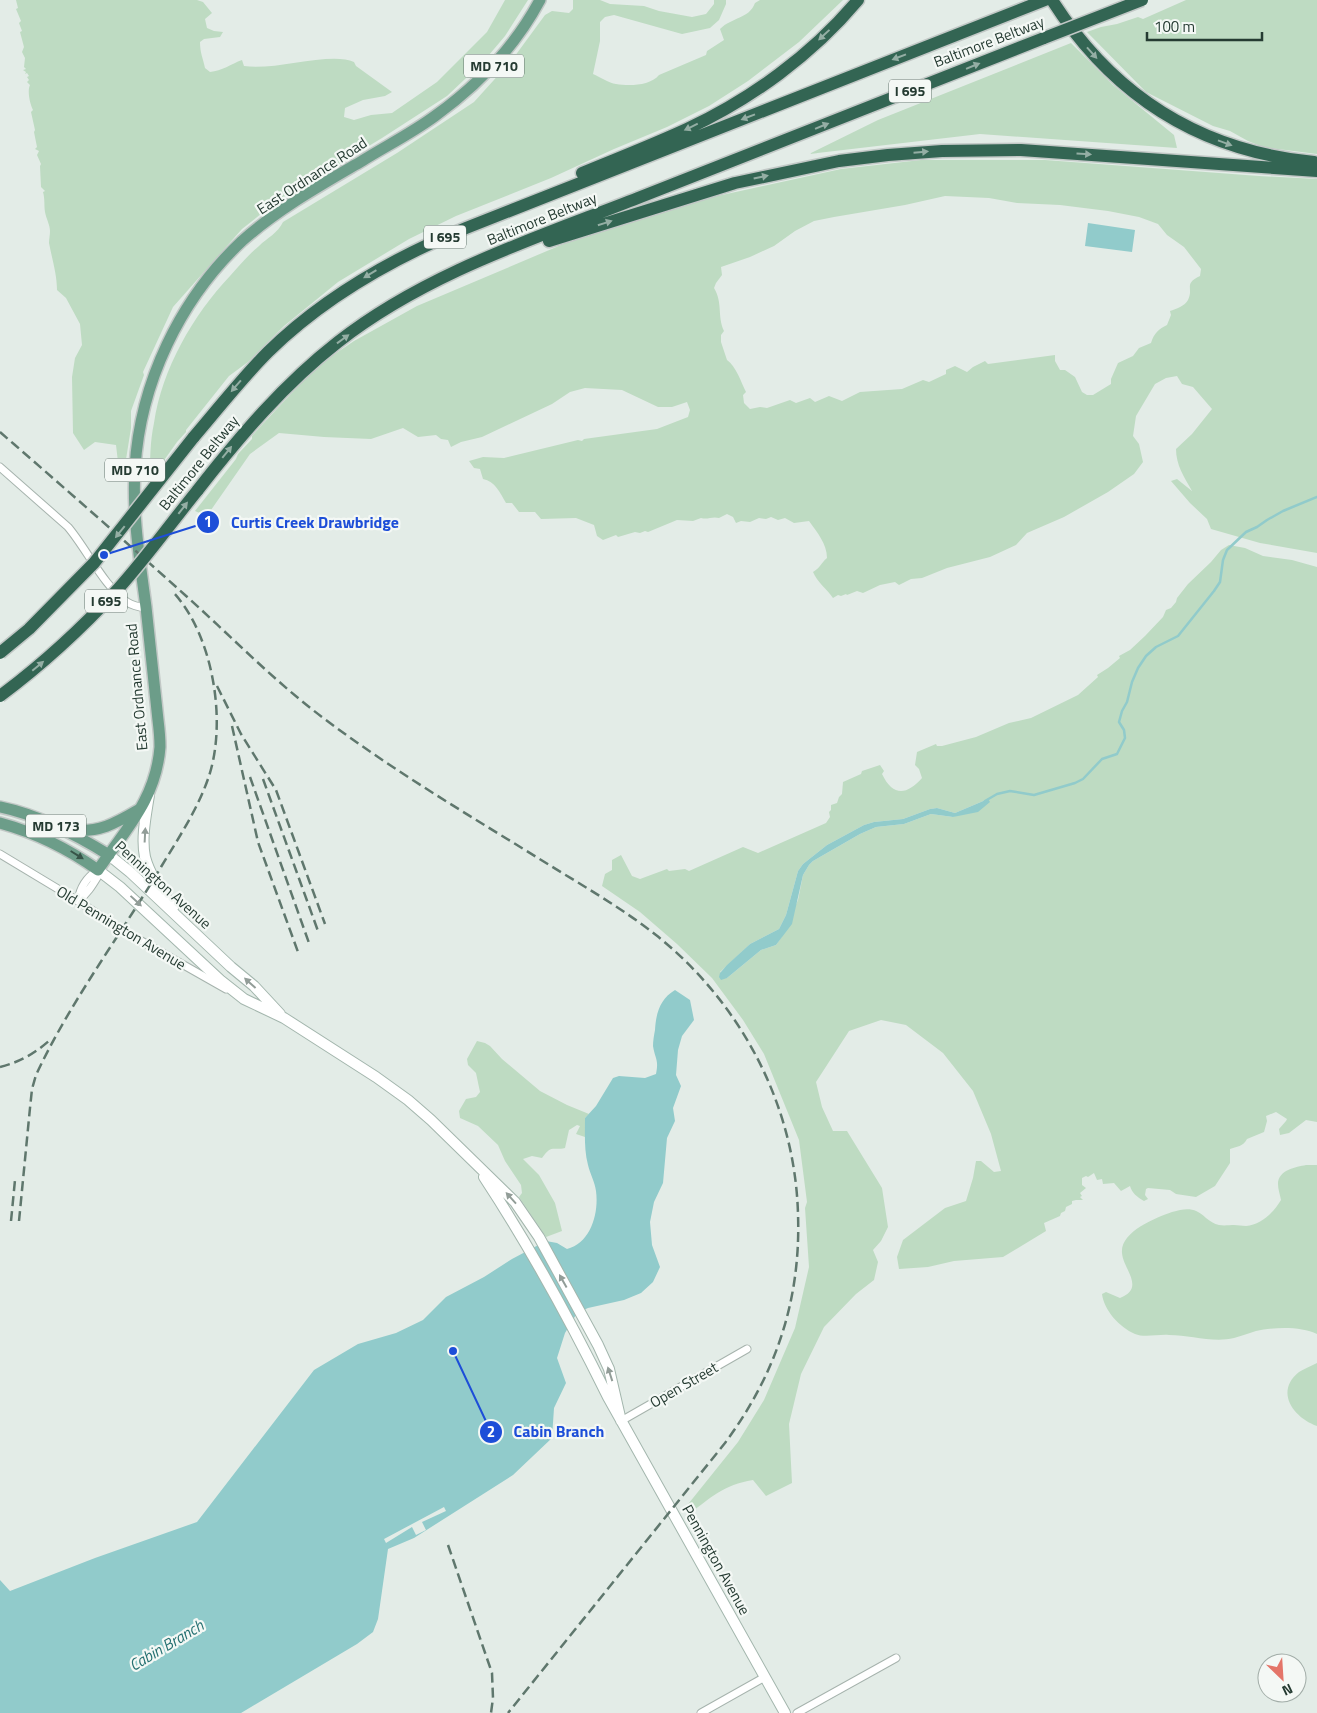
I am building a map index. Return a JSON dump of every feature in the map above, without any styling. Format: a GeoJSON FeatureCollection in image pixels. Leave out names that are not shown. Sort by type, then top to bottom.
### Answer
{"type":"FeatureCollection","features":[{"type":"Feature","properties":{"kind":"highway"},"geometry":{"type":"LineString","coordinates":[[390,262],[464,225],[715,115],[776,77],[827,32],[858,0]]}},
{"type":"Feature","properties":{"kind":"highway","name":"Baltimore Beltway"},"geometry":{"type":"LineString","coordinates":[[0,653],[29,629],[94,563],[238,384],[270,351],[311,315],[353,285],[390,262],[466,228],[1045,0]]}},
{"type":"Feature","properties":{"kind":"highway"},"geometry":{"type":"LineString","coordinates":[[1052,0],[1096,59],[1117,80],[1160,111],[1185,126],[1234,146],[1288,160],[1317,163]]}},
{"type":"Feature","properties":{"kind":"highway","name":"Baltimore Beltway"},"geometry":{"type":"LineString","coordinates":[[0,696],[46,660],[85,624],[119,587],[264,409],[297,376],[339,341],[411,293],[517,246],[1142,0]]}},
{"type":"Feature","properties":{"kind":"highway"},"geometry":{"type":"LineString","coordinates":[[411,293],[485,264],[620,218],[735,183],[838,161],[942,151],[1020,150],[1317,170]]}},
{"type":"Feature","properties":{"kind":"main road","name":"East Ordnance Road"},"geometry":{"type":"LineString","coordinates":[[98,871],[142,808],[156,772],[160,746],[135,516],[135,468],[138,437],[145,404],[157,368],[173,333],[191,302],[214,271],[242,241],[275,215],[434,118],[469,90],[494,66],[512,44],[540,0]]}},
{"type":"Feature","properties":{"kind":"main road"},"geometry":{"type":"LineString","coordinates":[[150,790],[144,841],[145,857],[162,892],[186,925]]}},
{"type":"Feature","properties":{"kind":"main road","name":"Pennington Avenue"},"geometry":{"type":"LineString","coordinates":[[0,807],[36,817],[62,829],[108,855],[130,872],[254,986],[284,1018]]}},
{"type":"Feature","properties":{"kind":"main road"},"geometry":{"type":"LineString","coordinates":[[62,829],[85,832],[96,830],[119,821],[142,808]]}},
{"type":"Feature","properties":{"kind":"main road","name":"Pennington Avenue"},"geometry":{"type":"LineString","coordinates":[[0,824],[32,833],[56,843],[98,871],[120,887],[220,980],[244,999],[284,1018],[376,1077],[408,1100],[431,1120],[515,1202],[538,1236],[587,1324],[609,1369],[621,1421]]}},
{"type":"Feature","properties":{"kind":"main road","name":"Pennington Avenue"},"geometry":{"type":"LineString","coordinates":[[476,1166],[515,1225],[621,1421],[785,1713]]}},
{"type":"Feature","properties":{"kind":"street"},"geometry":{"type":"LineString","coordinates":[[0,467],[68,527],[78,538],[118,595],[134,606],[146,608]]}},
{"type":"Feature","properties":{"kind":"street","name":"Old Pennington Avenue"},"geometry":{"type":"LineString","coordinates":[[0,854],[122,930],[244,999]]}},
{"type":"Feature","properties":{"kind":"street","name":"East Ordnance Road"},"geometry":{"type":"LineString","coordinates":[[78,901],[80,891],[86,880],[92,872],[98,871]]}},
{"type":"Feature","properties":{"kind":"street","name":"Open Street"},"geometry":{"type":"LineString","coordinates":[[621,1421],[747,1349]]}},
{"type":"Feature","properties":{"kind":"street"},"geometry":{"type":"LineString","coordinates":[[797,1713],[896,1658]]}},
{"type":"Feature","properties":{"kind":"street"},"geometry":{"type":"LineString","coordinates":[[701,1713],[765,1677]]}},
{"type":"Feature","properties":{"kind":"green space"},"geometry":{"type":"Polygon","coordinates":[[[16,0],[197,0],[203,2],[212,13],[205,19],[207,28],[223,32],[220,37],[204,39],[200,42],[205,68],[210,72],[242,60],[244,66],[257,67],[331,59],[344,59],[354,62],[356,66],[392,92],[385,96],[363,100],[345,108],[344,117],[354,120],[371,115],[392,113],[437,82],[487,32],[505,0],[528,0],[505,36],[483,62],[447,96],[276,202],[242,229],[173,307],[143,372],[144,375],[131,411],[131,428],[123,478],[120,479],[116,445],[95,442],[84,450],[73,433],[72,377],[75,358],[82,345],[80,324],[66,298],[57,290],[49,243],[50,229],[45,212],[43,192],[45,191],[41,187],[41,164],[37,155],[39,151],[35,149],[37,147],[31,112],[33,110],[29,98],[30,85],[27,82],[29,80],[27,77],[29,76],[23,70],[26,69],[24,67],[25,58],[22,52],[24,47],[20,32],[22,31],[19,23],[21,21],[16,9],[18,8],[16,0]]]}},
{"type":"Feature","properties":{"kind":"green space"},"geometry":{"type":"Polygon","coordinates":[[[573,0],[600,0],[610,4],[644,6],[659,11],[692,17],[706,14],[714,4],[714,0],[726,0],[719,20],[710,28],[682,34],[614,15],[605,17],[600,22],[600,41],[593,74],[613,83],[627,85],[645,83],[706,55],[707,51],[724,40],[720,29],[749,12],[755,3],[760,0],[843,0],[799,42],[748,81],[709,106],[667,127],[551,178],[456,216],[409,239],[338,282],[284,326],[248,362],[229,376],[186,430],[150,480],[150,451],[153,430],[164,383],[181,344],[216,291],[283,222],[397,153],[474,102],[512,60],[545,15],[552,11],[569,13],[573,9],[573,0]]]}},
{"type":"Feature","properties":{"kind":"green space"},"geometry":{"type":"Polygon","coordinates":[[[1186,0],[1317,0],[1317,154],[1263,147],[1230,131],[1213,126],[1146,92],[1087,32],[1138,17],[1143,19],[1186,0]]]}},
{"type":"Feature","properties":{"kind":"green space"},"geometry":{"type":"Polygon","coordinates":[[[1071,43],[1113,85],[1174,135],[1177,148],[980,134],[809,154],[878,120],[1071,43]]]}},
{"type":"Feature","properties":{"kind":"green space"},"geometry":{"type":"Polygon","coordinates":[[[921,160],[1045,160],[1317,179],[1317,553],[1260,543],[1211,529],[1207,519],[1171,481],[1177,479],[1192,491],[1179,466],[1176,449],[1192,434],[1212,409],[1193,387],[1182,384],[1177,376],[1166,378],[1155,384],[1136,416],[1133,436],[1139,444],[1143,462],[1134,474],[1108,492],[1064,517],[1027,533],[1016,545],[990,557],[947,568],[922,578],[911,579],[899,585],[895,582],[880,585],[863,593],[857,591],[833,598],[813,572],[827,558],[827,553],[809,521],[794,523],[785,518],[778,520],[771,517],[736,523],[733,517],[727,514],[719,518],[701,518],[693,521],[677,520],[648,532],[635,532],[618,537],[616,535],[603,540],[597,536],[594,525],[576,518],[541,519],[535,512],[519,512],[512,503],[506,503],[494,485],[483,479],[480,469],[474,468],[469,461],[483,457],[504,458],[578,440],[582,441],[584,439],[657,429],[688,417],[690,410],[687,402],[672,407],[658,407],[622,390],[585,388],[570,392],[552,404],[482,437],[461,442],[451,447],[448,440],[441,439],[436,435],[418,437],[403,428],[371,439],[279,433],[250,454],[211,510],[204,515],[195,511],[238,454],[252,439],[252,436],[317,366],[354,341],[417,306],[580,237],[713,197],[841,169],[921,160]],[[945,196],[814,221],[795,231],[774,246],[721,267],[722,275],[714,288],[717,294],[724,331],[721,335],[721,342],[727,360],[736,370],[746,392],[743,395],[744,403],[750,409],[767,408],[790,400],[796,403],[810,398],[815,402],[829,396],[842,401],[860,392],[902,389],[923,380],[929,382],[946,374],[946,370],[955,366],[967,372],[985,361],[988,364],[1055,355],[1055,361],[1060,370],[1065,370],[1075,377],[1082,392],[1087,395],[1093,395],[1111,384],[1111,379],[1118,363],[1133,356],[1139,348],[1151,343],[1157,332],[1167,325],[1171,315],[1170,311],[1187,302],[1190,296],[1190,284],[1200,276],[1201,269],[1184,247],[1167,235],[1158,224],[1139,217],[1108,211],[1060,205],[1017,203],[989,198],[945,196]]]}},
{"type":"Feature","properties":{"kind":"green space"},"geometry":{"type":"Polygon","coordinates":[[[1229,545],[1245,548],[1263,556],[1292,560],[1317,567],[1317,1122],[1306,1120],[1289,1133],[1280,1135],[1279,1129],[1287,1119],[1276,1112],[1266,1116],[1267,1121],[1264,1132],[1247,1139],[1240,1146],[1230,1149],[1230,1163],[1215,1186],[1196,1197],[1176,1194],[1170,1190],[1148,1188],[1145,1195],[1148,1199],[1144,1201],[1135,1195],[1130,1186],[1121,1191],[1114,1183],[1103,1184],[1102,1179],[1097,1180],[1094,1173],[1082,1178],[1082,1185],[1086,1188],[1080,1193],[1082,1196],[1080,1197],[1083,1200],[1072,1201],[1072,1204],[1066,1207],[1060,1216],[1044,1223],[1046,1231],[1003,1257],[954,1261],[928,1267],[899,1269],[897,1257],[903,1240],[945,1208],[966,1201],[976,1161],[981,1161],[994,1172],[1001,1171],[991,1134],[973,1091],[943,1053],[906,1025],[881,1020],[849,1031],[816,1082],[822,1107],[833,1131],[847,1131],[882,1188],[888,1227],[881,1241],[873,1250],[878,1262],[874,1280],[856,1294],[824,1327],[801,1374],[789,1424],[792,1483],[766,1496],[753,1480],[743,1482],[718,1492],[689,1514],[685,1508],[738,1442],[764,1400],[795,1328],[809,1267],[805,1208],[807,1202],[799,1140],[764,1054],[743,1020],[712,978],[640,912],[602,886],[605,874],[612,870],[612,860],[621,855],[632,876],[640,879],[667,869],[669,871],[685,869],[689,871],[743,847],[758,853],[826,823],[830,817],[831,805],[837,803],[842,794],[843,782],[861,774],[862,771],[880,765],[884,771],[882,774],[891,787],[901,791],[911,788],[922,778],[919,769],[915,765],[917,752],[936,744],[937,746],[942,746],[976,737],[1009,723],[1031,718],[1078,695],[1098,677],[1097,675],[1108,668],[1120,658],[1119,656],[1130,650],[1145,636],[1163,617],[1166,610],[1171,608],[1176,602],[1188,584],[1221,550],[1229,545]],[[988,799],[955,813],[937,808],[903,819],[874,822],[864,825],[827,845],[803,864],[798,871],[786,915],[779,929],[750,944],[720,972],[727,978],[761,950],[776,945],[798,900],[803,875],[813,861],[876,827],[904,824],[931,814],[953,817],[988,799]]]}},
{"type":"Feature","properties":{"kind":"green space"},"geometry":{"type":"Polygon","coordinates":[[[477,1041],[490,1046],[502,1059],[540,1091],[589,1114],[585,1118],[585,1137],[576,1134],[580,1126],[577,1125],[569,1130],[565,1148],[550,1149],[542,1158],[532,1156],[523,1159],[539,1175],[555,1203],[562,1231],[546,1237],[519,1197],[522,1193],[521,1185],[505,1161],[498,1145],[478,1126],[460,1118],[459,1111],[466,1099],[476,1097],[480,1092],[476,1073],[468,1065],[467,1059],[477,1041]]]}},
{"type":"Feature","properties":{"kind":"green space"},"geometry":{"type":"Polygon","coordinates":[[[1306,1165],[1317,1165],[1317,1334],[1311,1331],[1279,1328],[1256,1331],[1226,1339],[1177,1335],[1143,1336],[1123,1327],[1109,1312],[1102,1294],[1106,1292],[1120,1298],[1128,1294],[1131,1289],[1131,1278],[1122,1253],[1123,1245],[1132,1232],[1157,1218],[1186,1209],[1194,1210],[1219,1225],[1252,1225],[1271,1213],[1281,1200],[1278,1184],[1281,1175],[1288,1170],[1306,1165]]]}},
{"type":"Feature","properties":{"kind":"green space"},"geometry":{"type":"Polygon","coordinates":[[[1317,1363],[1317,1426],[1301,1417],[1295,1411],[1290,1404],[1288,1388],[1299,1372],[1317,1363]]]}},
{"type":"Feature","properties":{"kind":"water"},"geometry":{"type":"Polygon","coordinates":[[[1088,223],[1135,230],[1132,252],[1085,246],[1088,223]]]}},
{"type":"Feature","properties":{"kind":"water"},"geometry":{"type":"Polygon","coordinates":[[[988,799],[990,802],[978,812],[953,817],[931,814],[904,824],[876,827],[813,861],[803,875],[792,924],[776,945],[761,950],[727,978],[721,980],[719,977],[720,973],[750,944],[779,929],[786,915],[798,871],[803,864],[827,845],[864,825],[874,822],[903,819],[937,808],[955,813],[988,799]]]}},
{"type":"Feature","properties":{"kind":"water","name":"Cabin Branch"},"geometry":{"type":"Polygon","coordinates":[[[675,990],[690,1000],[694,1020],[682,1036],[678,1050],[676,1075],[681,1086],[673,1108],[675,1121],[667,1138],[663,1183],[654,1202],[650,1222],[652,1245],[660,1267],[653,1282],[641,1293],[624,1300],[588,1308],[577,1313],[565,1333],[557,1358],[566,1383],[554,1408],[552,1438],[513,1475],[414,1538],[388,1549],[378,1619],[373,1632],[357,1644],[241,1713],[0,1713],[0,1580],[10,1591],[95,1558],[197,1522],[314,1370],[358,1344],[396,1333],[423,1320],[446,1297],[546,1241],[557,1243],[567,1249],[575,1246],[588,1234],[592,1226],[597,1200],[586,1154],[585,1118],[596,1106],[613,1078],[619,1076],[645,1078],[656,1074],[657,1062],[653,1046],[656,1018],[662,1002],[675,990]]]}},
{"type":"Feature","properties":{"kind":"pier"},"geometry":{"type":"Polygon","coordinates":[[[444,1507],[446,1511],[422,1522],[426,1530],[416,1535],[412,1527],[386,1543],[384,1539],[444,1507]]]}},
{"type":"Feature","properties":{"kind":"waterway","name":"Cabin Branch"},"geometry":{"type":"LineString","coordinates":[[985,801],[997,794],[1010,791],[1034,795],[1075,783],[1083,779],[1102,759],[1117,754],[1125,738],[1124,730],[1119,722],[1138,668],[1146,656],[1156,647],[1178,636],[1214,591],[1220,582],[1223,560],[1227,550],[1246,532],[1283,511],[1317,497]]}},
{"type":"Feature","properties":{"kind":"railway"},"geometry":{"type":"LineString","coordinates":[[0,432],[162,574],[272,675],[326,720],[404,774],[628,914],[656,935],[686,962],[714,992],[737,1024],[758,1059],[774,1096],[786,1134],[795,1174],[798,1246],[790,1306],[782,1335],[771,1363],[743,1417],[725,1443],[508,1713]]}},
{"type":"Feature","properties":{"kind":"railway"},"geometry":{"type":"LineString","coordinates":[[19,1221],[32,1089],[36,1075],[64,1021],[188,823],[209,776],[217,730],[213,680],[207,655],[198,632],[187,611],[174,593]]}},
{"type":"Feature","properties":{"kind":"railway"},"geometry":{"type":"LineString","coordinates":[[217,686],[241,734],[276,790],[325,924]]}},
{"type":"Feature","properties":{"kind":"railway"},"geometry":{"type":"LineString","coordinates":[[232,726],[258,842],[298,952]]}},
{"type":"Feature","properties":{"kind":"railway"},"geometry":{"type":"LineString","coordinates":[[250,777],[309,943]]}},
{"type":"Feature","properties":{"kind":"railway"},"geometry":{"type":"LineString","coordinates":[[263,779],[318,931]]}},
{"type":"Feature","properties":{"kind":"railway"},"geometry":{"type":"LineString","coordinates":[[0,1067],[26,1057],[50,1040]]}},
{"type":"Feature","properties":{"kind":"railway"},"geometry":{"type":"LineString","coordinates":[[11,1221],[15,1180]]}},
{"type":"Feature","properties":{"kind":"railway"},"geometry":{"type":"LineString","coordinates":[[448,1545],[492,1673],[493,1698],[491,1713]]}},
{"type":"Feature","properties":{"kind":"place","name":"Curtis Creek Drawbridge"},"geometry":{"type":"Point","coordinates":[104,555]}},
{"type":"Feature","properties":{"kind":"place","name":"Cabin Branch"},"geometry":{"type":"Point","coordinates":[453,1351]}}]}
